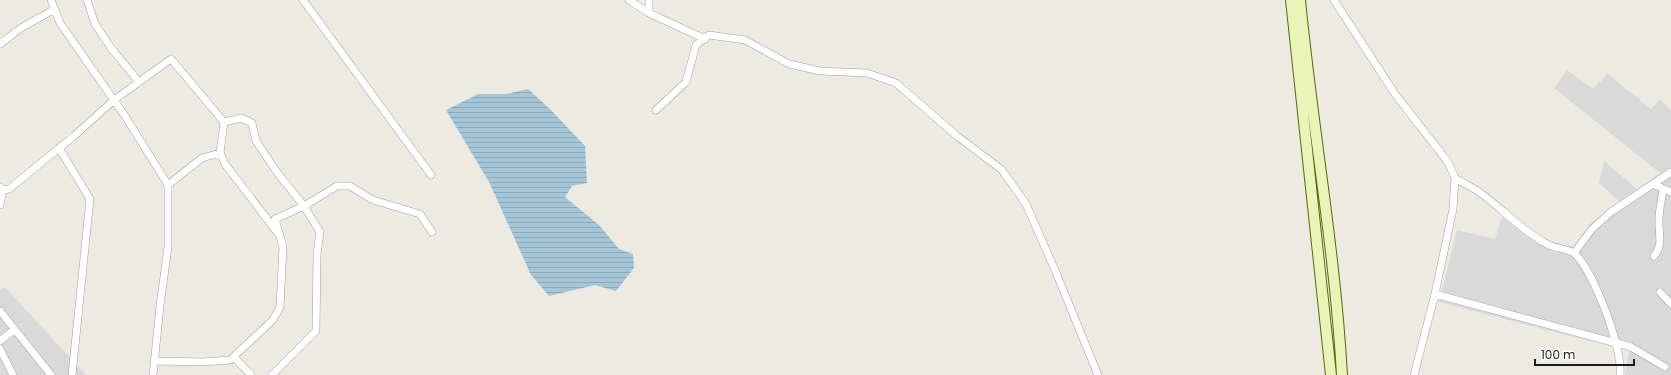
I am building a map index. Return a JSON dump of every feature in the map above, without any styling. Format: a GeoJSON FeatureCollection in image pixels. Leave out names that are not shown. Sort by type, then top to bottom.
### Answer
{"type":"FeatureCollection","features":[{"type":"Feature","properties":{"kind":"main road"},"geometry":{"type":"LineString","coordinates":[[1291,0],[1331,375]]}},
{"type":"Feature","properties":{"kind":"main road"},"geometry":{"type":"LineString","coordinates":[[1300,0],[1305,54],[1329,238],[1342,375]]}},
{"type":"Feature","properties":{"kind":"street"},"geometry":{"type":"LineString","coordinates":[[51,0],[60,23],[114,100],[168,185],[168,246],[153,375]]}},
{"type":"Feature","properties":{"kind":"street"},"geometry":{"type":"LineString","coordinates":[[87,0],[95,24],[139,82]]}},
{"type":"Feature","properties":{"kind":"street"},"geometry":{"type":"LineString","coordinates":[[303,0],[431,175]]}},
{"type":"Feature","properties":{"kind":"street"},"geometry":{"type":"LineString","coordinates":[[629,0],[649,13],[705,39]]}},
{"type":"Feature","properties":{"kind":"street"},"geometry":{"type":"LineString","coordinates":[[649,0],[649,13]]}},
{"type":"Feature","properties":{"kind":"street"},"geometry":{"type":"LineString","coordinates":[[1334,0],[1395,94],[1448,162],[1455,178],[1453,210],[1435,294],[1414,375]]}},
{"type":"Feature","properties":{"kind":"street"},"geometry":{"type":"LineString","coordinates":[[0,44],[21,28],[55,10]]}},
{"type":"Feature","properties":{"kind":"street"},"geometry":{"type":"LineString","coordinates":[[656,110],[686,82],[696,45],[710,35],[745,40],[789,64],[820,71],[867,73],[896,83],[957,136],[1002,170],[1026,204],[1056,270],[1098,375]]}},
{"type":"Feature","properties":{"kind":"street"},"geometry":{"type":"LineString","coordinates":[[0,205],[1,189],[9,189],[114,100],[171,59],[224,122],[220,153],[225,164],[280,235]]}},
{"type":"Feature","properties":{"kind":"street"},"geometry":{"type":"LineString","coordinates":[[224,122],[241,118],[252,123],[256,141],[304,206],[320,232],[317,254],[316,331],[272,375]]}},
{"type":"Feature","properties":{"kind":"street"},"geometry":{"type":"LineString","coordinates":[[59,148],[90,200],[72,375]]}},
{"type":"Feature","properties":{"kind":"street"},"geometry":{"type":"LineString","coordinates":[[168,185],[202,158],[220,153]]}},
{"type":"Feature","properties":{"kind":"street"},"geometry":{"type":"LineString","coordinates":[[1574,253],[1592,229],[1606,216],[1671,172]]}},
{"type":"Feature","properties":{"kind":"street"},"geometry":{"type":"LineString","coordinates":[[1455,178],[1479,192],[1528,234],[1552,247],[1574,253],[1590,272],[1618,344],[1621,366],[1620,375]]}},
{"type":"Feature","properties":{"kind":"street"},"geometry":{"type":"LineString","coordinates":[[1653,184],[1663,190],[1671,192]]}},
{"type":"Feature","properties":{"kind":"street"},"geometry":{"type":"LineString","coordinates":[[155,361],[203,362],[230,360],[234,357],[272,320],[280,307],[283,247],[276,219],[304,206],[338,186],[350,186],[373,200],[420,214],[432,232]]}},
{"type":"Feature","properties":{"kind":"street"},"geometry":{"type":"LineString","coordinates":[[1654,256],[1658,252],[1659,245],[1659,219],[1663,190]]}},
{"type":"Feature","properties":{"kind":"street"},"geometry":{"type":"LineString","coordinates":[[1660,292],[1671,304]]}},
{"type":"Feature","properties":{"kind":"street"},"geometry":{"type":"LineString","coordinates":[[1435,294],[1631,347],[1665,367]]}},
{"type":"Feature","properties":{"kind":"street"},"geometry":{"type":"LineString","coordinates":[[0,311],[51,375]]}},
{"type":"Feature","properties":{"kind":"street"},"geometry":{"type":"LineString","coordinates":[[0,341],[15,329]]}},
{"type":"Feature","properties":{"kind":"street"},"geometry":{"type":"LineString","coordinates":[[0,349],[13,375]]}},
{"type":"Feature","properties":{"kind":"street"},"geometry":{"type":"LineString","coordinates":[[234,357],[252,375]]}},
{"type":"Feature","properties":{"kind":"shaded area"},"geometry":{"type":"Polygon","coordinates":[[[1567,70],[1593,89],[1608,74],[1651,109],[1660,100],[1671,110],[1671,375],[1625,375],[1629,351],[1439,302],[1457,230],[1495,239],[1502,217],[1529,238],[1557,254],[1560,245],[1574,246],[1590,224],[1620,202],[1599,183],[1604,161],[1637,189],[1660,173],[1554,88],[1567,70]]]}},
{"type":"Feature","properties":{"kind":"shaded area"},"geometry":{"type":"Polygon","coordinates":[[[5,287],[86,375],[0,375],[0,290],[5,287]]]}},
{"type":"Feature","properties":{"kind":"water"},"geometry":{"type":"Polygon","coordinates":[[[528,89],[550,109],[585,146],[587,183],[572,186],[565,197],[599,225],[619,249],[633,254],[634,268],[616,291],[595,285],[549,296],[531,275],[489,182],[446,110],[478,94],[506,94],[528,89]]]}}]}
